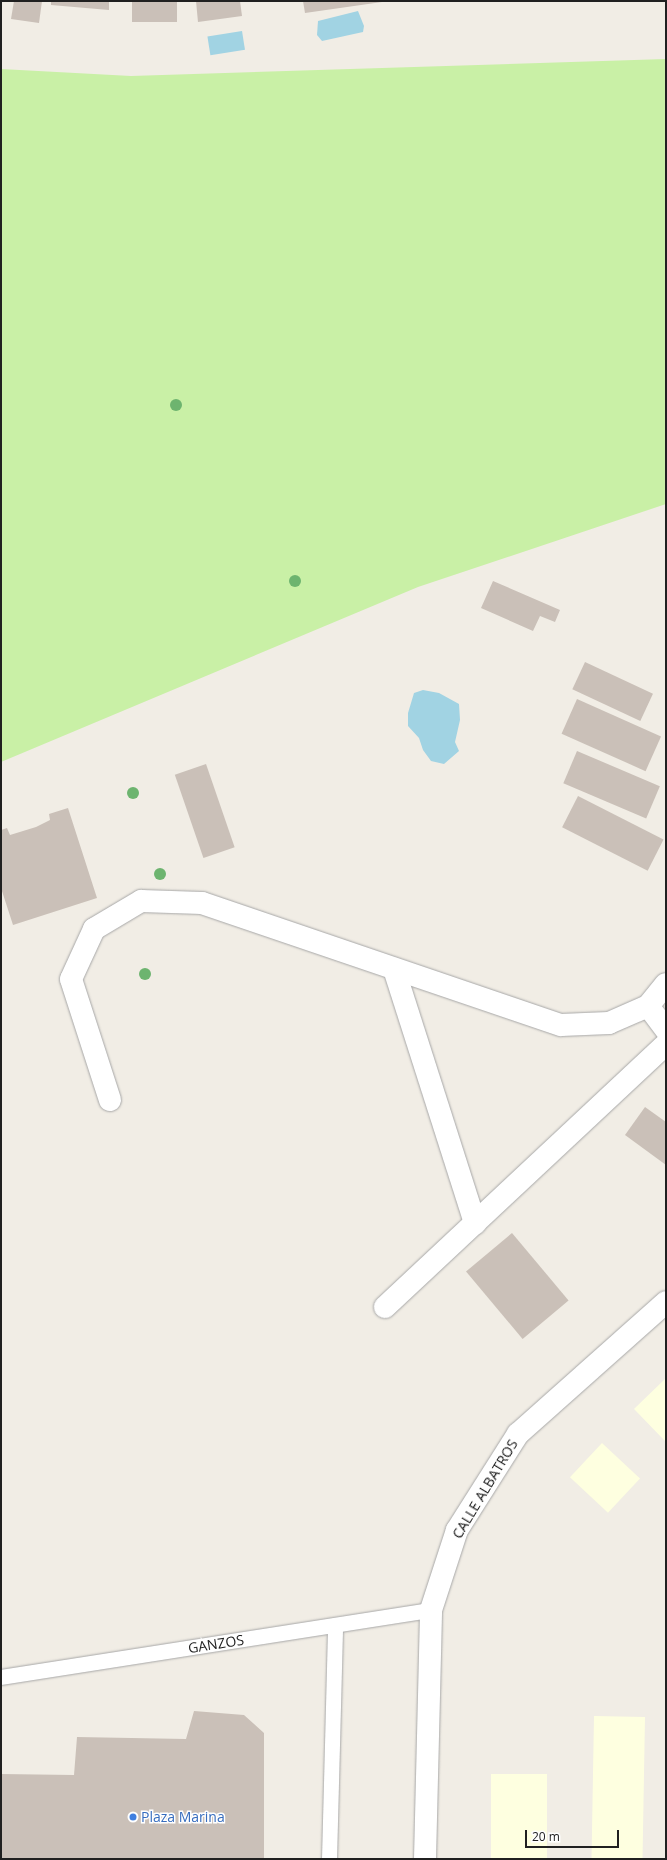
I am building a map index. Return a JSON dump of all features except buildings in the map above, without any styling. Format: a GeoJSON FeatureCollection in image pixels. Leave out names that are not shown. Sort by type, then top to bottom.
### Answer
{"type":"FeatureCollection","features":[{"type":"Feature","properties":{"kind":"street"},"geometry":{"type":"LineString","coordinates":[[110,1100],[71,979],[94,929],[141,901],[202,903],[561,1025],[609,1023],[648,1006],[666,984]]}},
{"type":"Feature","properties":{"kind":"street"},"geometry":{"type":"LineString","coordinates":[[394,969],[475,1223]]}},
{"type":"Feature","properties":{"kind":"street"},"geometry":{"type":"LineString","coordinates":[[648,1006],[666,1030]]}},
{"type":"Feature","properties":{"kind":"street"},"geometry":{"type":"LineString","coordinates":[[385,1307],[666,1044]]}},
{"type":"Feature","properties":{"kind":"street","name":"CALLE ALBATROS"},"geometry":{"type":"LineString","coordinates":[[425,1859],[431,1610],[457,1530],[518,1434],[666,1302]]}},
{"type":"Feature","properties":{"kind":"lane","name":"GANZOS"},"geometry":{"type":"LineString","coordinates":[[1,1677],[431,1610]]}},
{"type":"Feature","properties":{"kind":"lane"},"geometry":{"type":"LineString","coordinates":[[329,1859],[335,1625]]}},
{"type":"Feature","properties":{"kind":"shaded area"},"geometry":{"type":"Polygon","coordinates":[[[666,1378],[666,1442],[634,1409],[666,1378]]]}},
{"type":"Feature","properties":{"kind":"shaded area"},"geometry":{"type":"Polygon","coordinates":[[[602,1443],[640,1478],[608,1513],[570,1477],[602,1443]]]}},
{"type":"Feature","properties":{"kind":"shaded area"},"geometry":{"type":"Polygon","coordinates":[[[594,1716],[645,1717],[643,1859],[592,1858],[594,1716]]]}},
{"type":"Feature","properties":{"kind":"shaded area"},"geometry":{"type":"Polygon","coordinates":[[[491,1774],[547,1774],[547,1859],[491,1859],[491,1774]]]}},
{"type":"Feature","properties":{"kind":"green space"},"geometry":{"type":"Polygon","coordinates":[[[666,59],[666,504],[418,587],[1,762],[1,69],[131,76],[666,59]]]}},
{"type":"Feature","properties":{"kind":"water"},"geometry":{"type":"Polygon","coordinates":[[[358,11],[364,26],[363,32],[322,41],[317,35],[318,21],[358,11]]]}},
{"type":"Feature","properties":{"kind":"water"},"geometry":{"type":"Polygon","coordinates":[[[242,31],[245,50],[210,55],[207,36],[242,31]]]}},
{"type":"Feature","properties":{"kind":"water"},"geometry":{"type":"Polygon","coordinates":[[[423,690],[439,693],[459,704],[460,720],[455,742],[459,751],[444,764],[431,761],[423,750],[419,738],[408,726],[408,713],[414,693],[423,690]]]}},
{"type":"Feature","properties":{"kind":"place","name":"Plaza Marina"},"geometry":{"type":"Point","coordinates":[133,1817]}}]}
